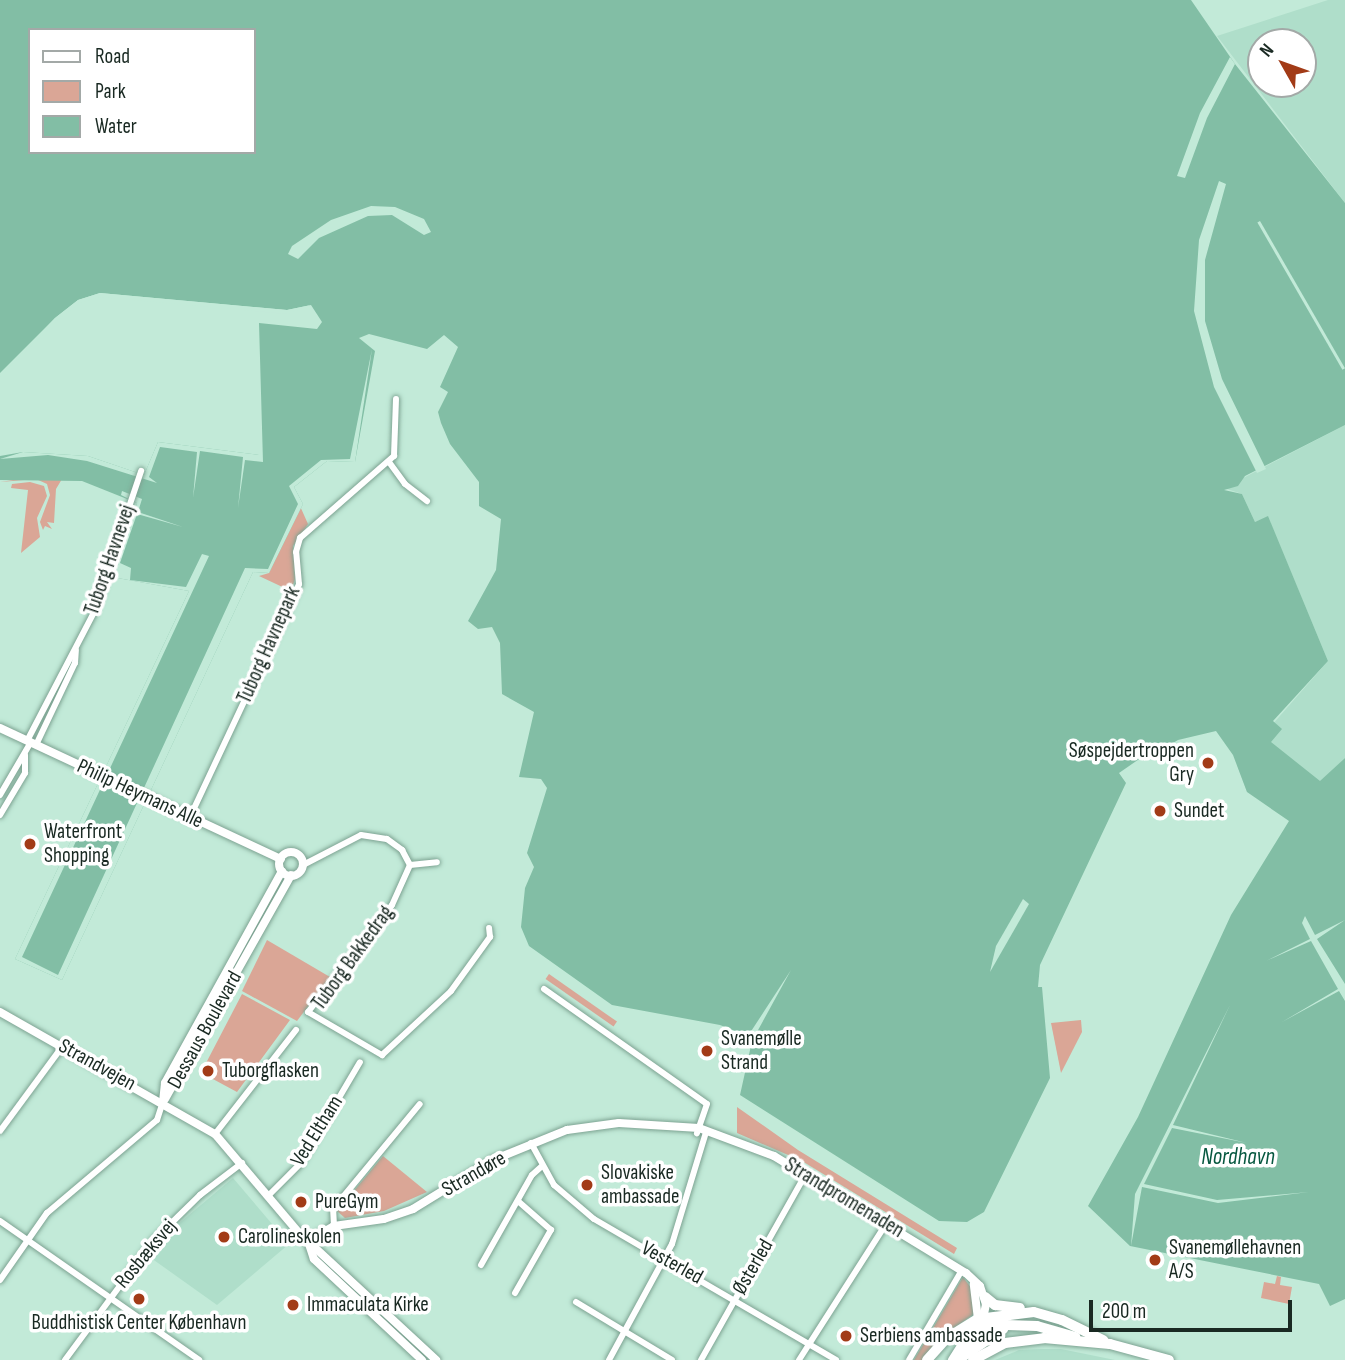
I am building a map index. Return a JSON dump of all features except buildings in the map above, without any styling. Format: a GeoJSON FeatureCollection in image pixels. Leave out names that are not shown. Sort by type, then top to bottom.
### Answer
{"type":"FeatureCollection","features":[{"type":"Feature","properties":{"kind":"highway"},"geometry":{"type":"LineString","coordinates":[[928,1360],[947,1338],[980,1321]]}},
{"type":"Feature","properties":{"kind":"main road"},"geometry":{"type":"LineString","coordinates":[[985,1297],[995,1306],[1050,1315],[1110,1344]]}},
{"type":"Feature","properties":{"kind":"main road"},"geometry":{"type":"LineString","coordinates":[[980,1321],[1034,1312]]}},
{"type":"Feature","properties":{"kind":"main road"},"geometry":{"type":"LineString","coordinates":[[1044,1338],[1050,1315]]}},
{"type":"Feature","properties":{"kind":"main road"},"geometry":{"type":"LineString","coordinates":[[980,1321],[1048,1328],[1082,1340]]}},
{"type":"Feature","properties":{"kind":"main road"},"geometry":{"type":"LineString","coordinates":[[955,1360],[992,1333],[1010,1326]]}},
{"type":"Feature","properties":{"kind":"main road"},"geometry":{"type":"LineString","coordinates":[[973,1360],[1005,1343],[1044,1338],[1110,1344],[1170,1360]]}},
{"type":"Feature","properties":{"kind":"street"},"geometry":{"type":"LineString","coordinates":[[397,399],[392,425],[396,449],[389,462],[405,484],[426,501]]}},
{"type":"Feature","properties":{"kind":"street","name":"Tuborg Havnepark"},"geometry":{"type":"LineString","coordinates":[[190,817],[299,584],[296,552],[300,538],[389,462]]}},
{"type":"Feature","properties":{"kind":"street","name":"Tuborg Havnevej"},"geometry":{"type":"LineString","coordinates":[[0,795],[13,766],[25,755],[93,614],[141,471]]}},
{"type":"Feature","properties":{"kind":"street","name":"Philip Heymans Alle"},"geometry":{"type":"LineString","coordinates":[[0,728],[281,859],[293,852],[303,865]]}},
{"type":"Feature","properties":{"kind":"street","name":"Tuborg Havnevej"},"geometry":{"type":"LineString","coordinates":[[0,815],[8,809],[25,773],[25,755]]}},
{"type":"Feature","properties":{"kind":"street"},"geometry":{"type":"LineString","coordinates":[[281,859],[286,873],[361,835],[387,839],[410,865],[438,862]]}},
{"type":"Feature","properties":{"kind":"street","name":"Tuborg Bakkedrag"},"geometry":{"type":"LineString","coordinates":[[410,865],[392,905],[308,1012],[382,1055],[457,985],[490,937],[489,928]]}},
{"type":"Feature","properties":{"kind":"street","name":"Dessaus Boulevard"},"geometry":{"type":"LineString","coordinates":[[163,1102],[286,873]]}},
{"type":"Feature","properties":{"kind":"street"},"geometry":{"type":"LineString","coordinates":[[544,989],[707,1104],[665,1258],[609,1360]]}},
{"type":"Feature","properties":{"kind":"street","name":"Strandvejen"},"geometry":{"type":"LineString","coordinates":[[0,1013],[163,1102],[215,1134],[307,1241],[432,1359]]}},
{"type":"Feature","properties":{"kind":"street"},"geometry":{"type":"LineString","coordinates":[[215,1134],[296,1030]]}},
{"type":"Feature","properties":{"kind":"street"},"geometry":{"type":"LineString","coordinates":[[0,1131],[62,1047]]}},
{"type":"Feature","properties":{"kind":"street","name":"Ved Eltham"},"geometry":{"type":"LineString","coordinates":[[268,1196],[300,1164],[360,1062]]}},
{"type":"Feature","properties":{"kind":"street"},"geometry":{"type":"LineString","coordinates":[[0,1280],[63,1197],[157,1120],[163,1102]]}},
{"type":"Feature","properties":{"kind":"street"},"geometry":{"type":"LineString","coordinates":[[334,1226],[333,1209],[420,1104]]}},
{"type":"Feature","properties":{"kind":"street","name":"Strandøre"},"geometry":{"type":"LineString","coordinates":[[307,1241],[334,1226],[384,1219],[413,1209],[531,1143],[594,1125],[646,1123],[701,1131]]}},
{"type":"Feature","properties":{"kind":"street","name":"Strandpromenaden"},"geometry":{"type":"LineString","coordinates":[[701,1131],[752,1146],[806,1174],[962,1270],[985,1297]]}},
{"type":"Feature","properties":{"kind":"street","name":"Vesterled"},"geometry":{"type":"LineString","coordinates":[[531,1143],[541,1167],[588,1215],[735,1298],[836,1360]]}},
{"type":"Feature","properties":{"kind":"street","name":"Rosbæksvej"},"geometry":{"type":"LineString","coordinates":[[65,1360],[160,1232],[242,1163]]}},
{"type":"Feature","properties":{"kind":"street"},"geometry":{"type":"LineString","coordinates":[[481,1265],[518,1200],[541,1167]]}},
{"type":"Feature","properties":{"kind":"street","name":"Østerled"},"geometry":{"type":"LineString","coordinates":[[701,1360],[806,1174]]}},
{"type":"Feature","properties":{"kind":"street"},"geometry":{"type":"LineString","coordinates":[[515,1293],[551,1230],[518,1200]]}},
{"type":"Feature","properties":{"kind":"street"},"geometry":{"type":"LineString","coordinates":[[0,1221],[199,1360]]}},
{"type":"Feature","properties":{"kind":"street"},"geometry":{"type":"LineString","coordinates":[[799,1360],[886,1224]]}},
{"type":"Feature","properties":{"kind":"street","name":"Strandvejen"},"geometry":{"type":"LineString","coordinates":[[307,1241],[314,1259],[422,1360]]}},
{"type":"Feature","properties":{"kind":"street"},"geometry":{"type":"LineString","coordinates":[[909,1360],[962,1270]]}},
{"type":"Feature","properties":{"kind":"street"},"geometry":{"type":"LineString","coordinates":[[974,1281],[980,1321]]}},
{"type":"Feature","properties":{"kind":"street"},"geometry":{"type":"LineString","coordinates":[[955,1360],[980,1321],[985,1297]]}},
{"type":"Feature","properties":{"kind":"street"},"geometry":{"type":"LineString","coordinates":[[576,1301],[672,1360]]}},
{"type":"Feature","properties":{"kind":"shaded area"},"geometry":{"type":"Polygon","coordinates":[[[1328,0],[1345,0],[1345,203],[1265,98],[1317,98],[1317,28],[1247,28],[1247,75],[1217,36],[1328,0]]]}},
{"type":"Feature","properties":{"kind":"shaded area"},"geometry":{"type":"Polygon","coordinates":[[[1345,425],[1345,758],[1321,781],[1247,792],[1237,765],[1328,661],[1268,517],[1255,522],[1242,494],[1224,488],[1345,425]]]}},
{"type":"Feature","properties":{"kind":"shaded area","name":"Carolineskolen"},"geometry":{"type":"Polygon","coordinates":[[[233,1178],[289,1244],[217,1305],[151,1258],[170,1231],[233,1178]]]}},
{"type":"Feature","properties":{"kind":"shaded area"},"geometry":{"type":"Polygon","coordinates":[[[1061,1349],[1115,1360],[995,1360],[1019,1350],[1061,1349]]]}},
{"type":"Feature","properties":{"kind":"green space"},"geometry":{"type":"Polygon","coordinates":[[[27,478],[62,479],[56,489],[54,523],[47,522],[52,529],[45,526],[43,530],[40,522],[50,495],[47,484],[36,479],[0,482],[27,478]]]}},
{"type":"Feature","properties":{"kind":"green space"},"geometry":{"type":"Polygon","coordinates":[[[30,482],[44,486],[47,496],[37,518],[40,537],[21,553],[28,490],[11,488],[12,484],[30,482]]]}},
{"type":"Feature","properties":{"kind":"green space"},"geometry":{"type":"Polygon","coordinates":[[[300,506],[308,524],[293,546],[295,579],[291,591],[259,576],[269,573],[300,506]]]}},
{"type":"Feature","properties":{"kind":"green space"},"geometry":{"type":"Polygon","coordinates":[[[267,940],[330,977],[297,1021],[242,991],[267,940]]]}},
{"type":"Feature","properties":{"kind":"green space"},"geometry":{"type":"Polygon","coordinates":[[[549,974],[617,1022],[614,1027],[546,979],[549,974]]]}},
{"type":"Feature","properties":{"kind":"green space"},"geometry":{"type":"Polygon","coordinates":[[[242,994],[290,1020],[237,1092],[211,1078],[215,1071],[205,1065],[242,994]]]}},
{"type":"Feature","properties":{"kind":"green space"},"geometry":{"type":"Polygon","coordinates":[[[1081,1020],[1082,1032],[1061,1073],[1051,1023],[1081,1020]]]}},
{"type":"Feature","properties":{"kind":"green space"},"geometry":{"type":"Polygon","coordinates":[[[737,1107],[798,1150],[957,1248],[954,1254],[802,1161],[737,1133],[737,1107]]]}},
{"type":"Feature","properties":{"kind":"green space"},"geometry":{"type":"Polygon","coordinates":[[[383,1156],[427,1192],[384,1211],[345,1218],[337,1211],[383,1156]]]}},
{"type":"Feature","properties":{"kind":"green space"},"geometry":{"type":"Polygon","coordinates":[[[1277,1276],[1281,1277],[1280,1285],[1292,1287],[1289,1304],[1261,1298],[1264,1282],[1275,1284],[1277,1276]]]}},
{"type":"Feature","properties":{"kind":"green space"},"geometry":{"type":"Polygon","coordinates":[[[963,1277],[971,1288],[974,1314],[938,1339],[922,1360],[914,1360],[963,1277]]]}},
{"type":"Feature","properties":{"kind":"water","name":"Nordhavn"},"geometry":{"type":"Polygon","coordinates":[[[0,0],[1191,0],[1247,79],[1247,98],[1262,98],[1345,203],[1345,425],[1245,476],[1238,486],[1224,490],[1242,494],[1255,522],[1268,516],[1328,661],[1273,721],[1282,729],[1271,742],[1320,781],[1345,758],[1345,1299],[1330,1306],[1319,1284],[1130,1246],[1088,1206],[1138,1117],[1231,915],[1289,821],[1247,792],[1233,755],[1216,731],[1178,740],[1148,758],[1145,755],[1119,773],[1126,783],[1040,965],[1038,987],[1042,987],[1050,1078],[984,1212],[967,1222],[939,1221],[740,1095],[752,1041],[791,970],[748,1036],[720,1025],[612,1005],[529,946],[521,927],[525,888],[534,867],[527,853],[547,788],[541,779],[519,777],[534,712],[502,694],[500,643],[492,627],[478,629],[468,621],[496,570],[501,519],[479,506],[479,482],[450,444],[441,423],[438,412],[448,392],[440,387],[458,347],[444,335],[427,349],[369,334],[359,338],[375,351],[355,462],[327,461],[294,487],[303,504],[269,573],[253,572],[62,980],[15,959],[189,591],[112,577],[137,503],[82,481],[0,480],[0,456],[23,452],[88,456],[144,475],[158,442],[259,455],[259,323],[317,329],[322,322],[311,305],[287,310],[100,293],[78,300],[55,318],[0,373],[0,0]]]}},
{"type":"Feature","properties":{"kind":"pier"},"geometry":{"type":"Polygon","coordinates":[[[1230,57],[1235,64],[1207,118],[1185,178],[1177,176],[1200,113],[1230,57]]]}},
{"type":"Feature","properties":{"kind":"pier"},"geometry":{"type":"Polygon","coordinates":[[[1219,181],[1226,184],[1205,260],[1205,321],[1222,379],[1266,469],[1257,473],[1214,387],[1194,311],[1199,240],[1219,181]]]}},
{"type":"Feature","properties":{"kind":"pier"},"geometry":{"type":"Polygon","coordinates":[[[371,206],[395,207],[424,219],[431,232],[424,235],[392,215],[368,216],[319,238],[298,259],[288,254],[292,246],[331,220],[371,206]]]}},
{"type":"Feature","properties":{"kind":"pier"},"geometry":{"type":"Polygon","coordinates":[[[1260,221],[1345,368],[1342,370],[1257,222],[1260,221]]]}},
{"type":"Feature","properties":{"kind":"pier"},"geometry":{"type":"Polygon","coordinates":[[[100,293],[287,310],[311,305],[287,314],[100,297],[80,303],[57,321],[0,377],[55,318],[78,300],[100,293]]]}},
{"type":"Feature","properties":{"kind":"pier"},"geometry":{"type":"Polygon","coordinates":[[[259,323],[263,462],[245,460],[238,508],[243,457],[200,451],[193,498],[197,452],[160,447],[149,477],[157,483],[87,461],[48,455],[0,459],[23,452],[88,456],[144,475],[158,442],[259,455],[259,323]]]}},
{"type":"Feature","properties":{"kind":"pier"},"geometry":{"type":"Polygon","coordinates":[[[372,349],[355,462],[327,461],[294,487],[303,504],[269,573],[253,572],[62,980],[15,959],[189,591],[112,577],[137,503],[121,495],[122,491],[142,499],[138,512],[183,527],[137,514],[120,563],[131,568],[130,580],[186,587],[202,554],[209,556],[22,957],[58,975],[245,568],[268,569],[298,504],[289,486],[321,460],[350,459],[372,349]]]}},
{"type":"Feature","properties":{"kind":"pier"},"geometry":{"type":"Polygon","coordinates":[[[1023,899],[1029,904],[990,972],[996,946],[1023,899]]]}},
{"type":"Feature","properties":{"kind":"pier"},"geometry":{"type":"Polygon","coordinates":[[[1305,916],[1315,935],[1345,920],[1317,939],[1345,984],[1345,1001],[1339,991],[1282,1022],[1338,989],[1311,941],[1266,961],[1310,939],[1302,923],[1305,916]]]}},
{"type":"Feature","properties":{"kind":"pier"},"geometry":{"type":"Polygon","coordinates":[[[1230,1005],[1173,1125],[1247,1143],[1172,1128],[1144,1184],[1217,1200],[1309,1192],[1218,1203],[1142,1187],[1131,1246],[1135,1194],[1230,1005]]]}},
{"type":"Feature","properties":{"kind":"place","name":"Søspejdertroppen Gry"},"geometry":{"type":"Point","coordinates":[1208,763]}},
{"type":"Feature","properties":{"kind":"place","name":"Sundet"},"geometry":{"type":"Point","coordinates":[1160,811]}},
{"type":"Feature","properties":{"kind":"place","name":"Waterfront Shopping"},"geometry":{"type":"Point","coordinates":[30,844]}},
{"type":"Feature","properties":{"kind":"place","name":"Svanemølle Strand"},"geometry":{"type":"Point","coordinates":[707,1051]}},
{"type":"Feature","properties":{"kind":"place","name":"Tuborgflasken"},"geometry":{"type":"Point","coordinates":[208,1071]}},
{"type":"Feature","properties":{"kind":"place","name":"Slovakiske ambassade"},"geometry":{"type":"Point","coordinates":[587,1185]}},
{"type":"Feature","properties":{"kind":"place","name":"PureGym"},"geometry":{"type":"Point","coordinates":[301,1202]}},
{"type":"Feature","properties":{"kind":"place","name":"Carolineskolen"},"geometry":{"type":"Point","coordinates":[224,1237]}},
{"type":"Feature","properties":{"kind":"place","name":"Svanemøllehavnen A/S"},"geometry":{"type":"Point","coordinates":[1155,1260]}},
{"type":"Feature","properties":{"kind":"place","name":"Buddhistisk Center København"},"geometry":{"type":"Point","coordinates":[139,1299]}},
{"type":"Feature","properties":{"kind":"place","name":"Immaculata Kirke"},"geometry":{"type":"Point","coordinates":[293,1305]}},
{"type":"Feature","properties":{"kind":"place","name":"Serbiens ambassade"},"geometry":{"type":"Point","coordinates":[846,1336]}}]}
